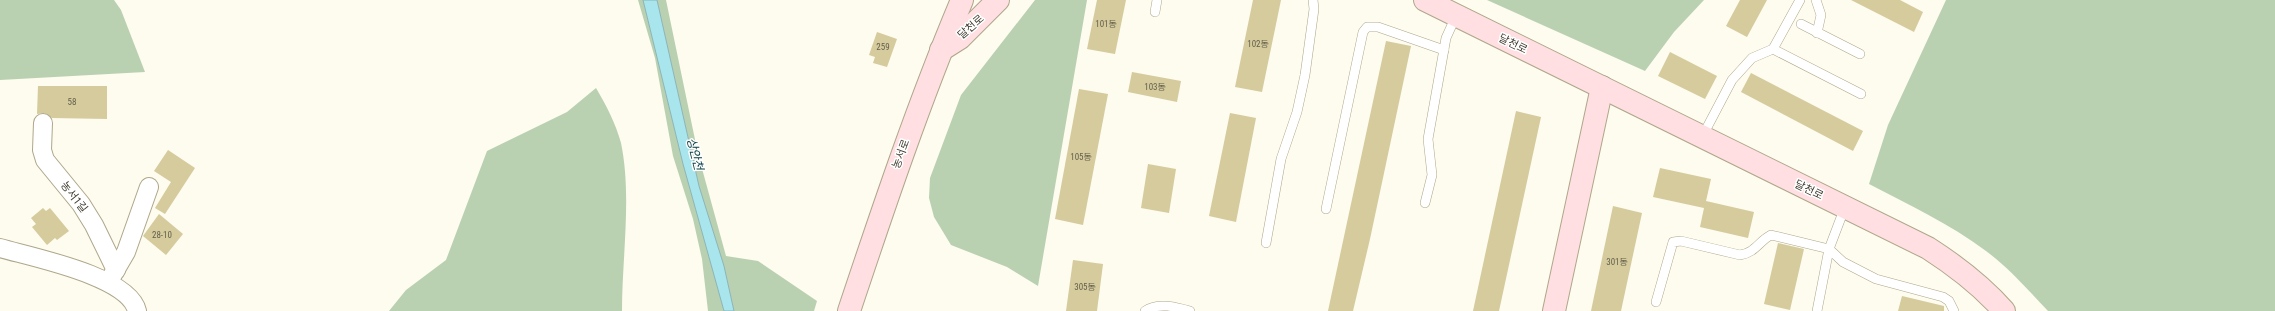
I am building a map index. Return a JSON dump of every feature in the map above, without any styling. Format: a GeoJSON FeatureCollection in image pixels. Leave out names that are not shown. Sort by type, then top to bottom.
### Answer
{"type":"FeatureCollection","features":[{"type":"Feature","properties":{"kind":"street","name":"농서로"},"geometry":{"type":"LineString","coordinates":[[849,311],[896,169],[941,50],[962,0]]}},
{"type":"Feature","properties":{"kind":"street","name":"달천로"},"geometry":{"type":"LineString","coordinates":[[941,50],[960,38],[998,0]]}},
{"type":"Feature","properties":{"kind":"street","name":"달천로"},"geometry":{"type":"LineString","coordinates":[[1425,0],[1928,248],[1954,264],[1981,286],[2004,311]]}},
{"type":"Feature","properties":{"kind":"street"},"geometry":{"type":"LineString","coordinates":[[1554,311],[1602,87]]}},
{"type":"Feature","properties":{"kind":"street","name":"농서1길"},"geometry":{"type":"LineString","coordinates":[[43,123],[42,150],[45,160],[81,204],[94,225],[112,276],[132,301],[137,311]]}},
{"type":"Feature","properties":{"kind":"street"},"geometry":{"type":"LineString","coordinates":[[112,276],[136,228],[148,187]]}},
{"type":"Feature","properties":{"kind":"street","name":"농서1길"},"geometry":{"type":"LineString","coordinates":[[0,248],[78,269],[112,276]]}},
{"type":"Feature","properties":{"kind":"lane"},"geometry":{"type":"LineString","coordinates":[[1155,12],[1157,0]]}},
{"type":"Feature","properties":{"kind":"lane"},"geometry":{"type":"LineString","coordinates":[[1266,243],[1281,159],[1297,112],[1305,75],[1314,9],[1313,0]]}},
{"type":"Feature","properties":{"kind":"lane"},"geometry":{"type":"LineString","coordinates":[[1702,137],[1732,80],[1752,58],[1773,49],[1800,0]]}},
{"type":"Feature","properties":{"kind":"lane"},"geometry":{"type":"LineString","coordinates":[[1816,0],[1821,15],[1817,33]]}},
{"type":"Feature","properties":{"kind":"lane"},"geometry":{"type":"LineString","coordinates":[[1425,204],[1432,175],[1428,139],[1446,38],[1456,16]]}},
{"type":"Feature","properties":{"kind":"lane"},"geometry":{"type":"LineString","coordinates":[[1801,24],[1860,54]]}},
{"type":"Feature","properties":{"kind":"lane"},"geometry":{"type":"LineString","coordinates":[[1326,209],[1363,32],[1367,27],[1378,27],[1444,50]]}},
{"type":"Feature","properties":{"kind":"lane"},"geometry":{"type":"LineString","coordinates":[[1773,49],[1861,94]]}},
{"type":"Feature","properties":{"kind":"lane"},"geometry":{"type":"LineString","coordinates":[[1817,311],[1829,249],[1844,207]]}},
{"type":"Feature","properties":{"kind":"lane"},"geometry":{"type":"LineString","coordinates":[[1656,302],[1670,245],[1676,241],[1740,255],[1747,254],[1757,248],[1766,238],[1771,235],[1829,249],[1843,262],[1876,278],[1943,297],[1949,301],[1954,311]]}},
{"type":"Feature","properties":{"kind":"lane"},"geometry":{"type":"LineString","coordinates":[[1145,311],[1155,307],[1164,306],[1190,311]]}},
{"type":"Feature","properties":{"kind":"green space"},"geometry":{"type":"Polygon","coordinates":[[[0,0],[114,0],[121,10],[145,72],[0,80],[0,0]]]}},
{"type":"Feature","properties":{"kind":"green space"},"geometry":{"type":"Polygon","coordinates":[[[638,0],[643,0],[683,164],[724,311],[708,311],[702,259],[693,219],[673,156],[655,58],[638,0]]]}},
{"type":"Feature","properties":{"kind":"green space"},"geometry":{"type":"Polygon","coordinates":[[[657,0],[666,0],[698,154],[726,256],[758,261],[817,301],[814,311],[734,311],[724,266],[699,186],[657,0]]]}},
{"type":"Feature","properties":{"kind":"green space"},"geometry":{"type":"Polygon","coordinates":[[[1035,0],[1087,0],[1038,286],[1007,267],[951,245],[934,217],[929,198],[930,178],[961,95],[1035,0]]]}},
{"type":"Feature","properties":{"kind":"green space"},"geometry":{"type":"Polygon","coordinates":[[[1487,0],[1704,0],[1674,32],[1645,71],[1487,0]]]}},
{"type":"Feature","properties":{"kind":"green space"},"geometry":{"type":"Polygon","coordinates":[[[1946,0],[2275,0],[2275,311],[2048,311],[2003,265],[1972,241],[1929,215],[1869,184],[1888,125],[1946,0]]]}},
{"type":"Feature","properties":{"kind":"green space"},"geometry":{"type":"Polygon","coordinates":[[[596,88],[616,129],[621,143],[624,163],[626,184],[626,227],[622,311],[389,311],[406,290],[446,260],[487,151],[567,112],[596,88]]]}},
{"type":"Feature","properties":{"kind":"water"},"geometry":{"type":"Polygon","coordinates":[[[643,0],[657,0],[699,186],[724,266],[734,311],[724,311],[683,164],[643,0]]]}},
{"type":"Feature","properties":{"kind":"building"},"geometry":{"type":"Polygon","coordinates":[[[1097,0],[1126,0],[1115,54],[1087,49],[1097,0]]]}},
{"type":"Feature","properties":{"kind":"building"},"geometry":{"type":"Polygon","coordinates":[[[1253,0],[1281,0],[1262,92],[1235,87],[1253,0]]]}},
{"type":"Feature","properties":{"kind":"building"},"geometry":{"type":"Polygon","coordinates":[[[1740,0],[1767,0],[1747,37],[1726,26],[1740,0]]]}},
{"type":"Feature","properties":{"kind":"building"},"geometry":{"type":"Polygon","coordinates":[[[1851,0],[1900,0],[1923,12],[1914,32],[1851,0]]]}},
{"type":"Feature","properties":{"kind":"building"},"geometry":{"type":"Polygon","coordinates":[[[877,32],[897,39],[887,67],[873,63],[875,57],[869,55],[877,32]]]}},
{"type":"Feature","properties":{"kind":"building"},"geometry":{"type":"Polygon","coordinates":[[[1386,41],[1411,46],[1370,239],[1353,311],[1328,311],[1386,41]]]}},
{"type":"Feature","properties":{"kind":"building"},"geometry":{"type":"Polygon","coordinates":[[[1670,52],[1717,76],[1705,99],[1658,76],[1670,52]]]}},
{"type":"Feature","properties":{"kind":"building"},"geometry":{"type":"Polygon","coordinates":[[[1132,72],[1181,81],[1177,102],[1128,92],[1132,72]]]}},
{"type":"Feature","properties":{"kind":"building"},"geometry":{"type":"Polygon","coordinates":[[[1751,73],[1863,131],[1853,151],[1741,92],[1751,73]]]}},
{"type":"Feature","properties":{"kind":"building"},"geometry":{"type":"Polygon","coordinates":[[[38,86],[107,86],[107,119],[52,118],[44,113],[37,114],[38,86]]]}},
{"type":"Feature","properties":{"kind":"building"},"geometry":{"type":"Polygon","coordinates":[[[1079,89],[1108,94],[1083,225],[1055,219],[1079,89]]]}},
{"type":"Feature","properties":{"kind":"building"},"geometry":{"type":"Polygon","coordinates":[[[1516,111],[1541,117],[1499,311],[1473,311],[1516,111]]]}},
{"type":"Feature","properties":{"kind":"building"},"geometry":{"type":"Polygon","coordinates":[[[1230,113],[1256,118],[1236,222],[1209,216],[1230,113]]]}},
{"type":"Feature","properties":{"kind":"building"},"geometry":{"type":"Polygon","coordinates":[[[168,150],[195,168],[165,214],[155,208],[171,182],[154,171],[168,150]]]}},
{"type":"Feature","properties":{"kind":"building"},"geometry":{"type":"Polygon","coordinates":[[[1148,164],[1176,169],[1169,213],[1141,208],[1148,164]]]}},
{"type":"Feature","properties":{"kind":"building"},"geometry":{"type":"Polygon","coordinates":[[[1660,168],[1711,179],[1706,201],[1754,212],[1748,238],[1700,227],[1704,208],[1653,197],[1660,168]]]}},
{"type":"Feature","properties":{"kind":"building"},"geometry":{"type":"Polygon","coordinates":[[[1613,206],[1642,213],[1621,311],[1591,311],[1613,206]]]}},
{"type":"Feature","properties":{"kind":"building"},"geometry":{"type":"Polygon","coordinates":[[[43,208],[46,211],[50,208],[69,231],[57,240],[55,238],[47,245],[32,227],[36,224],[31,218],[43,208]]]}},
{"type":"Feature","properties":{"kind":"building"},"geometry":{"type":"Polygon","coordinates":[[[159,214],[183,234],[166,255],[143,236],[159,214]]]}},
{"type":"Feature","properties":{"kind":"building"},"geometry":{"type":"Polygon","coordinates":[[[1778,243],[1804,249],[1790,310],[1764,304],[1778,243]]]}},
{"type":"Feature","properties":{"kind":"building"},"geometry":{"type":"Polygon","coordinates":[[[1073,260],[1103,264],[1097,311],[1066,311],[1073,260]]]}},
{"type":"Feature","properties":{"kind":"building"},"geometry":{"type":"Polygon","coordinates":[[[1902,296],[1944,306],[1944,311],[1898,311],[1902,296]]]}},
{"type":"Feature","properties":{"kind":"water label","name":"상안천"},"geometry":{"type":"Point","coordinates":[695,154]}}]}
